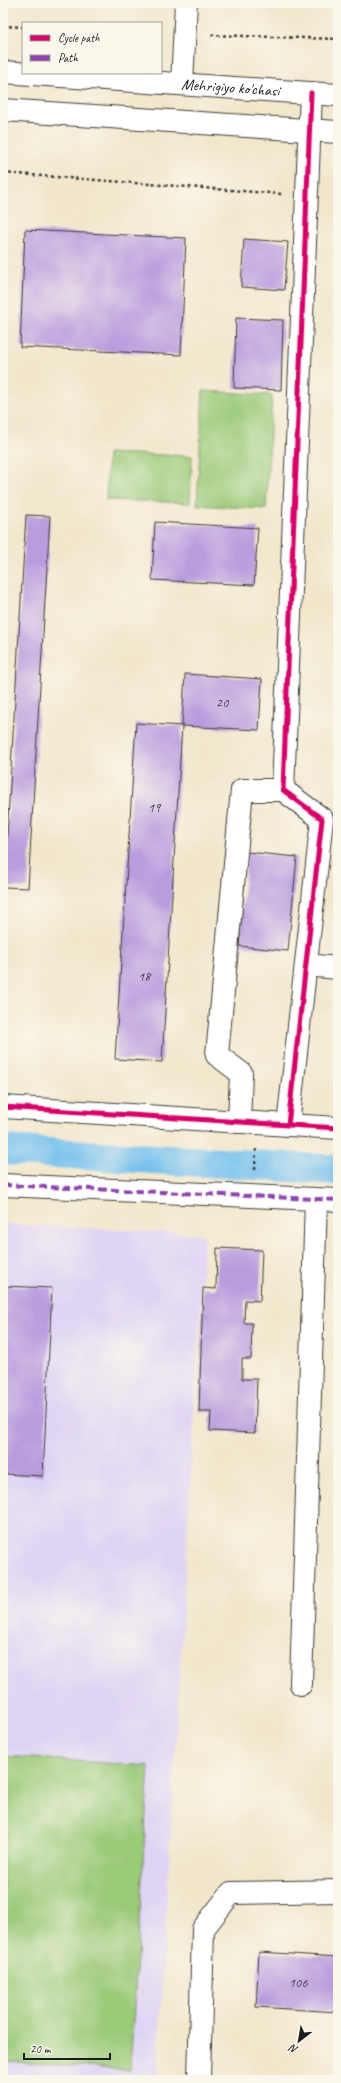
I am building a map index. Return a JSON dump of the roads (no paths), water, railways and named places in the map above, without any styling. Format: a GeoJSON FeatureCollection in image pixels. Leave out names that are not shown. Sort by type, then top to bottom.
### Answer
{"type":"FeatureCollection","features":[{"type":"Feature","properties":{"kind":"street"},"geometry":{"type":"LineString","coordinates":[[182,84],[186,3]]}},
{"type":"Feature","properties":{"kind":"street","name":"Mehrigiyo ko'chasi"},"geometry":{"type":"LineString","coordinates":[[3,72],[22,73]]}},
{"type":"Feature","properties":{"kind":"street","name":"Mehrigiyo ko'chasi"},"geometry":{"type":"LineString","coordinates":[[33,74],[338,95]]}},
{"type":"Feature","properties":{"kind":"street"},"geometry":{"type":"LineString","coordinates":[[284,790],[311,93]]}},
{"type":"Feature","properties":{"kind":"street"},"geometry":{"type":"LineString","coordinates":[[3,110],[338,132]]}},
{"type":"Feature","properties":{"kind":"street"},"geometry":{"type":"LineString","coordinates":[[239,1122],[241,1073],[217,1055],[242,790],[284,790],[330,821],[306,965],[288,1125]]}},
{"type":"Feature","properties":{"kind":"street"},"geometry":{"type":"LineString","coordinates":[[306,965],[338,968]]}},
{"type":"Feature","properties":{"kind":"street"},"geometry":{"type":"LineString","coordinates":[[3,1106],[338,1128]]}},
{"type":"Feature","properties":{"kind":"street"},"geometry":{"type":"LineString","coordinates":[[3,1185],[338,1200]]}},
{"type":"Feature","properties":{"kind":"street"},"geometry":{"type":"LineString","coordinates":[[301,1684],[316,1200]]}},
{"type":"Feature","properties":{"kind":"street"},"geometry":{"type":"LineString","coordinates":[[199,2080],[203,1929],[231,1893],[338,1891]]}},
{"type":"Feature","properties":{"kind":"waterway"},"geometry":{"type":"LineString","coordinates":[[3,1150],[338,1170]]}}]}
